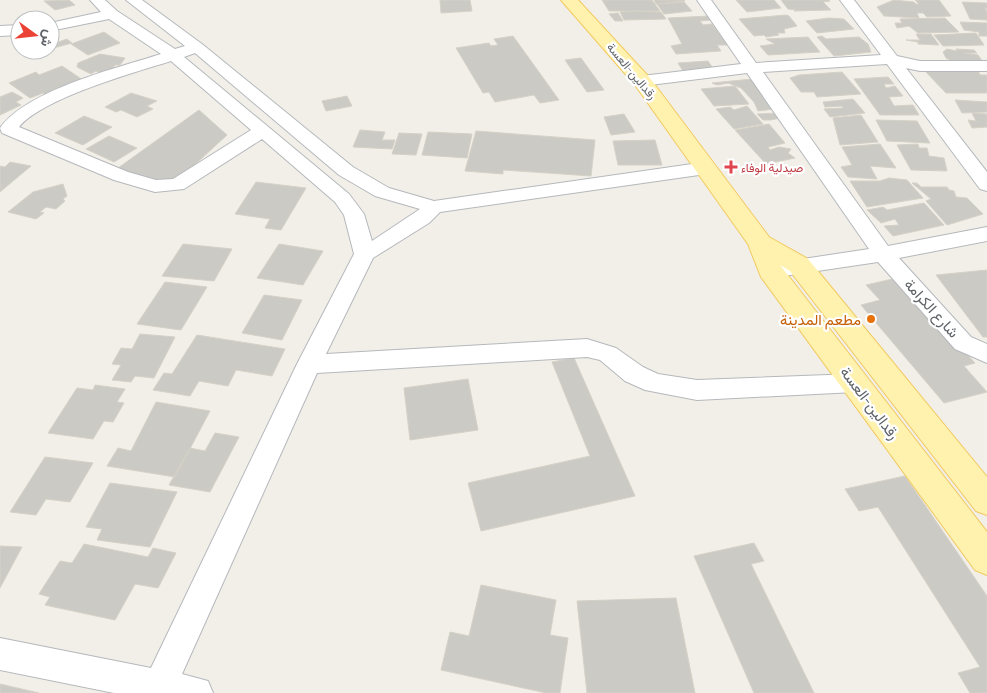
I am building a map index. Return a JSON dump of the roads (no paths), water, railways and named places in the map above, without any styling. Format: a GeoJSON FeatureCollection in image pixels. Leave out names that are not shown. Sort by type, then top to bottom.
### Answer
{"type":"FeatureCollection","features":[{"type":"Feature","properties":{"kind":"main road","name":"رقدالين-العسة"},"geometry":{"type":"LineString","coordinates":[[570,0],[642,81],[760,244],[770,271],[987,559]]}},
{"type":"Feature","properties":{"kind":"main road","name":"رقدالين-العسة"},"geometry":{"type":"LineString","coordinates":[[760,244],[799,265],[987,501]]}},
{"type":"Feature","properties":{"kind":"street"},"geometry":{"type":"LineString","coordinates":[[98,0],[112,14],[174,56],[276,141],[345,203],[354,214],[365,254]]}},
{"type":"Feature","properties":{"kind":"street"},"geometry":{"type":"LineString","coordinates":[[133,0],[197,47],[346,170],[376,188],[434,207],[706,168]]}},
{"type":"Feature","properties":{"kind":"street","name":"شارع الكرامة"},"geometry":{"type":"LineString","coordinates":[[704,0],[883,254],[963,343],[987,354]]}},
{"type":"Feature","properties":{"kind":"street"},"geometry":{"type":"LineString","coordinates":[[847,0],[987,185]]}},
{"type":"Feature","properties":{"kind":"street"},"geometry":{"type":"LineString","coordinates":[[60,24],[112,14]]}},
{"type":"Feature","properties":{"kind":"street"},"geometry":{"type":"LineString","coordinates":[[197,47],[93,82],[36,105],[21,113],[10,123],[8,129],[121,176],[155,186],[177,184],[262,131]]}},
{"type":"Feature","properties":{"kind":"street"},"geometry":{"type":"LineString","coordinates":[[642,81],[752,68],[891,58],[920,66],[987,66]]}},
{"type":"Feature","properties":{"kind":"street"},"geometry":{"type":"LineString","coordinates":[[345,203],[376,188]]}},
{"type":"Feature","properties":{"kind":"street"},"geometry":{"type":"LineString","coordinates":[[157,690],[308,364],[365,254],[422,219],[434,207]]}},
{"type":"Feature","properties":{"kind":"street"},"geometry":{"type":"LineString","coordinates":[[770,271],[799,265],[883,254],[987,234]]}},
{"type":"Feature","properties":{"kind":"street"},"geometry":{"type":"LineString","coordinates":[[308,364],[587,348],[608,354],[634,374],[654,383],[697,390],[855,383]]}},
{"type":"Feature","properties":{"kind":"street"},"geometry":{"type":"LineString","coordinates":[[0,654],[157,690],[196,693]]}},
{"type":"Feature","properties":{"kind":"place","name":"صيدلية الوفاء"},"geometry":{"type":"Point","coordinates":[731,167]}},
{"type":"Feature","properties":{"kind":"place","name":"مطعم المدينة"},"geometry":{"type":"Point","coordinates":[871,319]}}]}
